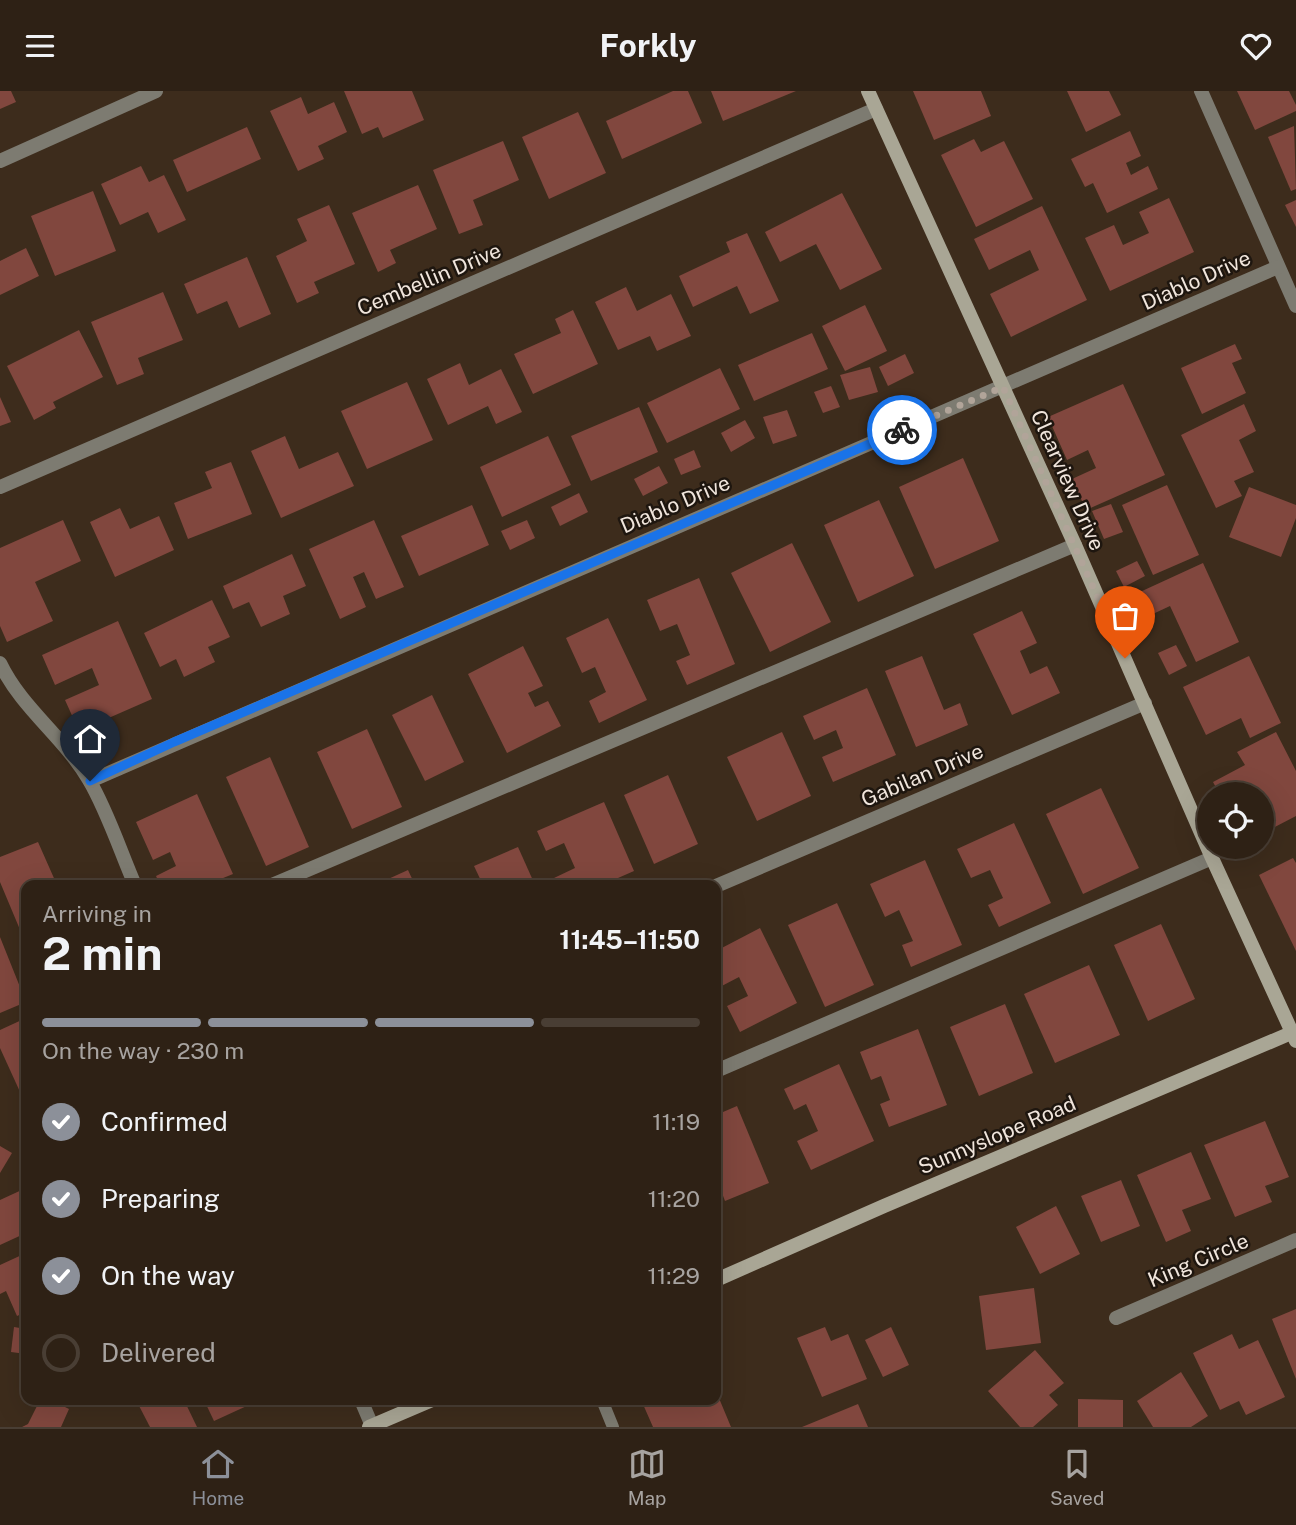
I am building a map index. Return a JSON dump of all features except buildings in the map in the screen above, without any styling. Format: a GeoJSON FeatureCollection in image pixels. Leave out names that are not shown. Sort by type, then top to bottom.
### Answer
{"type":"FeatureCollection","features":[{"type":"Feature","properties":{"kind":"street"},"geometry":{"type":"LineString","coordinates":[[0,161],[156,91]]}},
{"type":"Feature","properties":{"kind":"street","name":"Clearview Drive"},"geometry":{"type":"LineString","coordinates":[[868,91],[1075,545],[1197,824]]}},
{"type":"Feature","properties":{"kind":"street"},"geometry":{"type":"LineString","coordinates":[[1201,91],[1296,306]]}},
{"type":"Feature","properties":{"kind":"street","name":"Cembellin Drive"},"geometry":{"type":"LineString","coordinates":[[0,487],[876,109]]}},
{"type":"Feature","properties":{"kind":"street","name":"Diablo Drive"},"geometry":{"type":"LineString","coordinates":[[90,781],[174,742],[1278,267]]}},
{"type":"Feature","properties":{"kind":"street"},"geometry":{"type":"LineString","coordinates":[[284,880],[1075,545]]}},
{"type":"Feature","properties":{"kind":"street"},"geometry":{"type":"LineString","coordinates":[[0,663],[27,706],[90,781],[133,880]]}},
{"type":"Feature","properties":{"kind":"street","name":"Gabilan Drive"},"geometry":{"type":"LineString","coordinates":[[721,884],[1144,703]]}},
{"type":"Feature","properties":{"kind":"street"},"geometry":{"type":"LineString","coordinates":[[721,1069],[1210,859]]}},
{"type":"Feature","properties":{"kind":"street","name":"Clearview Drive"},"geometry":{"type":"LineString","coordinates":[[1212,859],[1295,1035]]}},
{"type":"Feature","properties":{"kind":"street","name":"Sunnyslope Road"},"geometry":{"type":"LineString","coordinates":[[721,1278],[1295,1035]]}},
{"type":"Feature","properties":{"kind":"street","name":"King Circle"},"geometry":{"type":"LineString","coordinates":[[1116,1318],[1296,1240]]}},
{"type":"Feature","properties":{"kind":"street"},"geometry":{"type":"LineString","coordinates":[[363,1405],[370,1426],[420,1405]]}},
{"type":"Feature","properties":{"kind":"lane"},"geometry":{"type":"LineString","coordinates":[[603,1405],[613,1427]]}},
{"type":"Feature","properties":{"kind":"way so far"},"geometry":{"type":"LineString","coordinates":[[902,430],[1003,387],[1125,658]]}},
{"type":"Feature","properties":{"kind":"route"},"geometry":{"type":"LineString","coordinates":[[90,781],[174,742],[902,430]]}}]}
